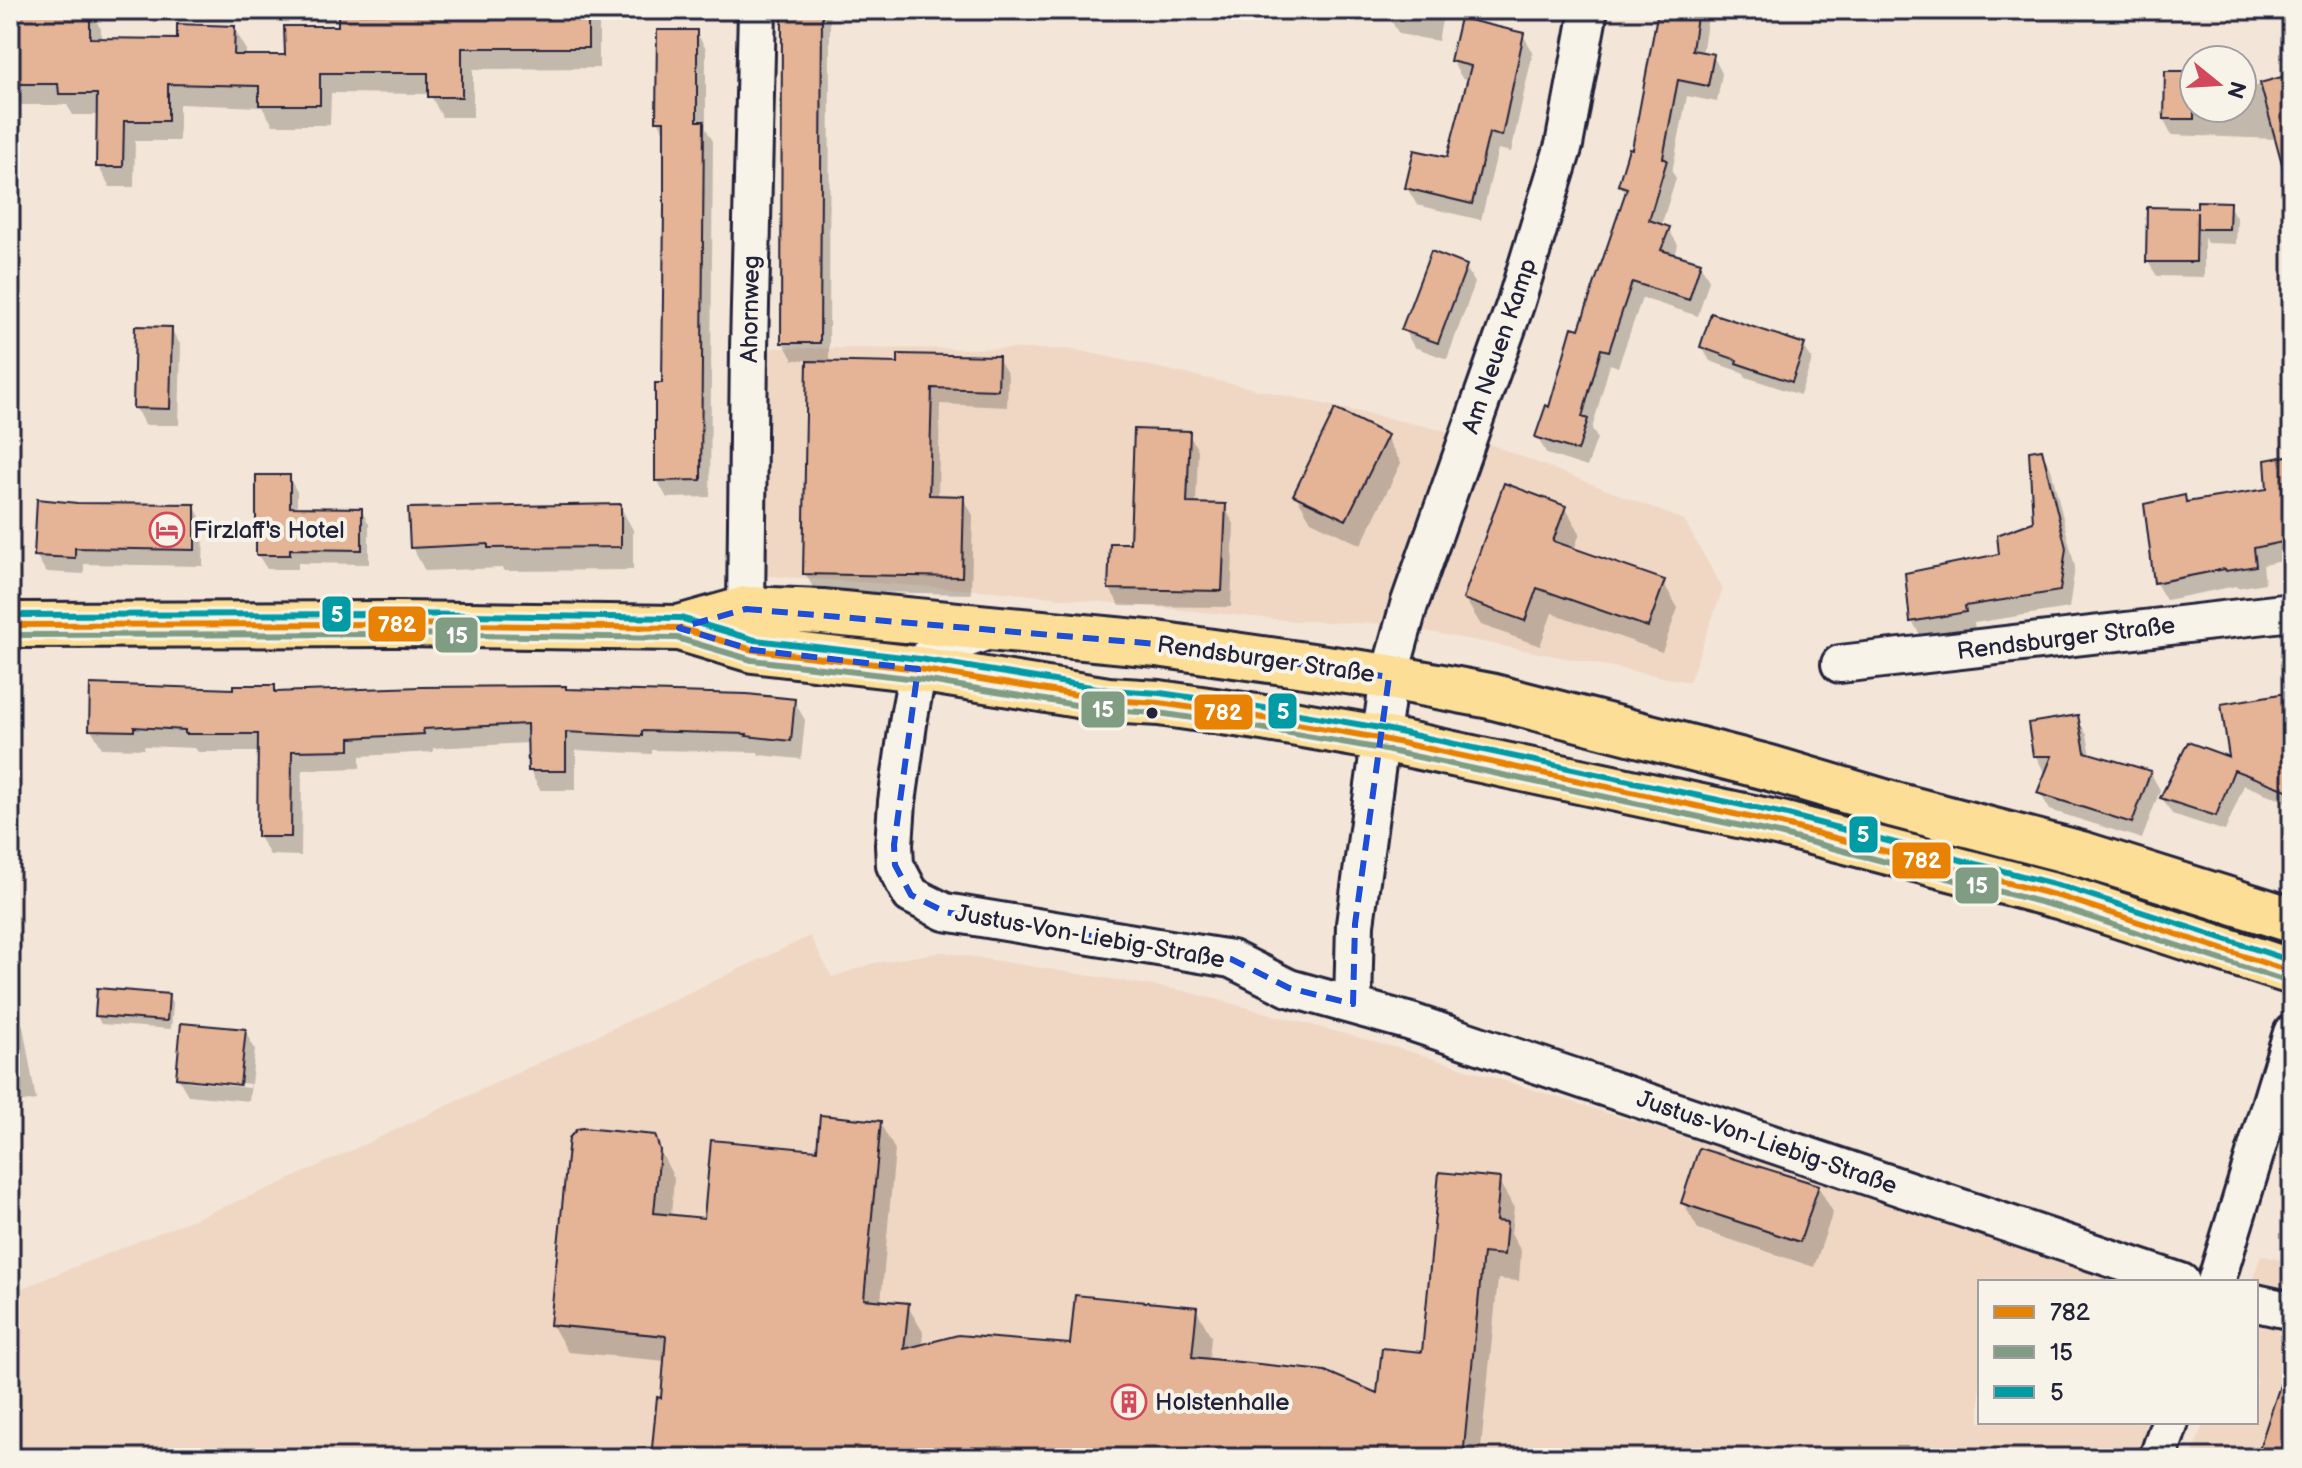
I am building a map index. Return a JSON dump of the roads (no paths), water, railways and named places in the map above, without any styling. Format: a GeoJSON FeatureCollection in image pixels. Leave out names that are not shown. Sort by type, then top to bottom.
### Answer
{"type":"FeatureCollection","features":[{"type":"Feature","properties":{"kind":"main road","name":"Rendsburger Straße"},"geometry":{"type":"LineString","coordinates":[[679,628],[746,609],[863,615],[1157,644],[1389,677]]}},
{"type":"Feature","properties":{"kind":"main road","name":"Rendsburger Straße"},"geometry":{"type":"LineString","coordinates":[[10,625],[398,624],[679,628],[753,650],[918,669],[1108,700],[1159,703],[1257,717],[1378,738]]}},
{"type":"Feature","properties":{"kind":"main road"},"geometry":{"type":"LineString","coordinates":[[1389,677],[1490,696],[1770,768],[1891,804],[2085,855],[2292,920]]}},
{"type":"Feature","properties":{"kind":"main road"},"geometry":{"type":"LineString","coordinates":[[1378,738],[1781,824],[2062,897],[2292,972]]}},
{"type":"Feature","properties":{"kind":"street","name":"Ahornweg"},"geometry":{"type":"LineString","coordinates":[[746,609],[757,10]]}},
{"type":"Feature","properties":{"kind":"street","name":"Am Neuen Kamp"},"geometry":{"type":"LineString","coordinates":[[1389,677],[1409,605],[1515,305],[1564,145],[1589,10]]}},
{"type":"Feature","properties":{"kind":"street","name":"Rendsburger Straße"},"geometry":{"type":"LineString","coordinates":[[1840,664],[2292,612]]}},
{"type":"Feature","properties":{"kind":"street"},"geometry":{"type":"LineString","coordinates":[[863,615],[897,639],[918,669]]}},
{"type":"Feature","properties":{"kind":"street","name":"Rendsburger Straße"},"geometry":{"type":"LineString","coordinates":[[918,669],[933,651],[1000,627]]}},
{"type":"Feature","properties":{"kind":"street","name":"Justus-Von-Liebig-Straße"},"geometry":{"type":"LineString","coordinates":[[918,669],[901,774],[895,865],[911,895],[945,912],[1231,959],[1289,988],[1353,1004],[2175,1280]]}},
{"type":"Feature","properties":{"kind":"street","name":"Rendsburger Straße"},"geometry":{"type":"LineString","coordinates":[[1378,738],[1389,677]]}},
{"type":"Feature","properties":{"kind":"street"},"geometry":{"type":"LineString","coordinates":[[1353,1004],[1355,924],[1375,789],[1378,738]]}},
{"type":"Feature","properties":{"kind":"street"},"geometry":{"type":"LineString","coordinates":[[2217,1280],[2292,1033]]}},
{"type":"Feature","properties":{"kind":"street"},"geometry":{"type":"LineString","coordinates":[[2258,1303],[2292,1311]]}},
{"type":"Feature","properties":{"kind":"street"},"geometry":{"type":"LineString","coordinates":[[2158,1458],[2169,1424]]}},
{"type":"Feature","properties":{"kind":"place","name":"Firzlaff's Hotel"},"geometry":{"type":"Point","coordinates":[167,530]}},
{"type":"Feature","properties":{"kind":"place","name":"Holstenhalle"},"geometry":{"type":"Point","coordinates":[1129,1402]}}]}
